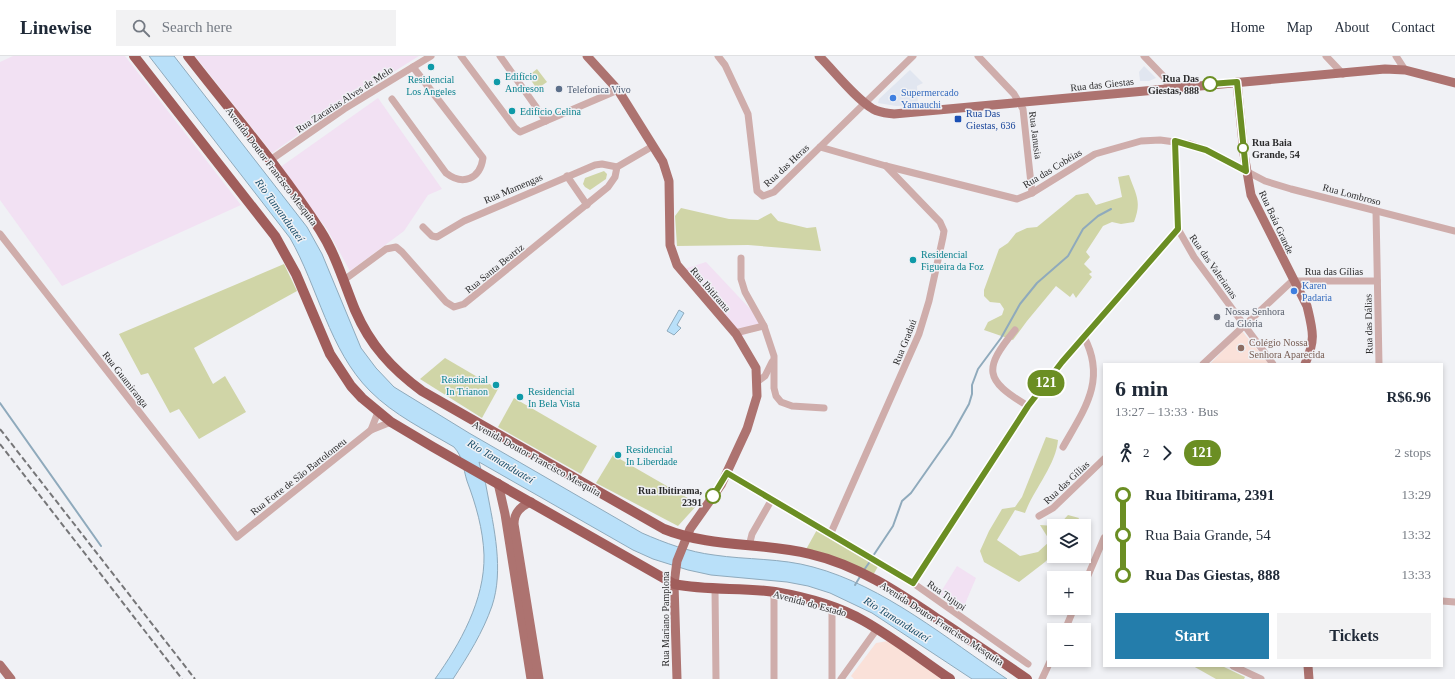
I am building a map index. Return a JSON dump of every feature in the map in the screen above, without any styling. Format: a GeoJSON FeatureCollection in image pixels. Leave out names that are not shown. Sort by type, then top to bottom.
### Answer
{"type":"FeatureCollection","features":[{"type":"Feature","properties":{"kind":"highway"},"geometry":{"type":"LineString","coordinates":[[134,56],[275,236],[296,274],[334,360],[351,386],[378,412],[391,422],[488,478],[675,579]]}},
{"type":"Feature","properties":{"kind":"highway","name":"Avenida Doutor Francisco Mesquita"},"geometry":{"type":"LineString","coordinates":[[188,56],[269,161],[321,232],[344,280],[360,321],[377,350],[390,365],[422,392],[643,518],[684,539],[811,554],[841,564],[872,578],[900,594],[1027,679]]}},
{"type":"Feature","properties":{"kind":"highway","name":"Avenida do Estado"},"geometry":{"type":"LineString","coordinates":[[675,579],[715,589],[743,589],[774,592],[832,607],[857,617],[877,628],[950,679]]}},
{"type":"Feature","properties":{"kind":"main road","name":"Rua Ibitirama"},"geometry":{"type":"LineString","coordinates":[[587,56],[618,90],[663,162],[667,174],[670,194],[668,231],[671,251],[677,265],[735,333],[756,368],[757,396],[752,415],[718,490],[684,539]]}},
{"type":"Feature","properties":{"kind":"main road","name":"Rua das Giestas"},"geometry":{"type":"LineString","coordinates":[[819,56],[873,108],[882,112],[904,114],[1168,88],[1343,74],[1385,69],[1405,70],[1455,83]]}},
{"type":"Feature","properties":{"kind":"main road","name":"Rua Baía Grande"},"geometry":{"type":"LineString","coordinates":[[1237,82],[1246,171],[1251,195],[1307,306],[1311,324],[1312,347],[1305,363]]}},
{"type":"Feature","properties":{"kind":"main road"},"geometry":{"type":"LineString","coordinates":[[498,483],[502,496],[531,679]]}},
{"type":"Feature","properties":{"kind":"main road"},"geometry":{"type":"LineString","coordinates":[[532,502],[523,506],[516,513],[514,524],[539,679]]}},
{"type":"Feature","properties":{"kind":"main road","name":"Rua Mariano Pamplona"},"geometry":{"type":"LineString","coordinates":[[677,679],[675,579],[684,539]]}},
{"type":"Feature","properties":{"kind":"main road"},"geometry":{"type":"LineString","coordinates":[[0,664],[11,679]]}},
{"type":"Feature","properties":{"kind":"main road"},"geometry":{"type":"LineString","coordinates":[[1308,667],[1309,679]]}},
{"type":"Feature","properties":{"kind":"street","name":"Rua Zacarias Alves de Melo"},"geometry":{"type":"LineString","coordinates":[[269,161],[344,110],[431,56]]}},
{"type":"Feature","properties":{"kind":"street"},"geometry":{"type":"LineString","coordinates":[[461,56],[517,130],[522,132],[618,90]]}},
{"type":"Feature","properties":{"kind":"street"},"geometry":{"type":"LineString","coordinates":[[500,56],[546,121]]}},
{"type":"Feature","properties":{"kind":"street","name":"Rua das Heras"},"geometry":{"type":"LineString","coordinates":[[718,56],[725,65],[748,114],[758,193],[763,196],[774,192],[914,56]]}},
{"type":"Feature","properties":{"kind":"street"},"geometry":{"type":"LineString","coordinates":[[978,56],[1014,94],[1020,103]]}},
{"type":"Feature","properties":{"kind":"street"},"geometry":{"type":"LineString","coordinates":[[1144,56],[1166,79],[1168,88]]}},
{"type":"Feature","properties":{"kind":"street"},"geometry":{"type":"LineString","coordinates":[[1326,56],[1343,74]]}},
{"type":"Feature","properties":{"kind":"street"},"geometry":{"type":"LineString","coordinates":[[1396,56],[1405,70]]}},
{"type":"Feature","properties":{"kind":"street"},"geometry":{"type":"LineString","coordinates":[[392,99],[446,173],[452,178],[462,181],[469,179],[477,171],[483,158],[413,67]]}},
{"type":"Feature","properties":{"kind":"street","name":"Rua Janusia"},"geometry":{"type":"LineString","coordinates":[[1020,103],[1025,124],[1032,193]]}},
{"type":"Feature","properties":{"kind":"street","name":"Rua das Cobéias"},"geometry":{"type":"LineString","coordinates":[[820,147],[886,166],[1011,198],[1017,198],[1032,193],[1095,154],[1142,142],[1160,140],[1175,141],[1206,150],[1246,171]]}},
{"type":"Feature","properties":{"kind":"street","name":"Rua das Valerianas"},"geometry":{"type":"LineString","coordinates":[[1175,141],[1178,229],[1194,257],[1272,363]]}},
{"type":"Feature","properties":{"kind":"street"},"geometry":{"type":"LineString","coordinates":[[618,167],[653,146]]}},
{"type":"Feature","properties":{"kind":"street","name":"Rua Mamengas"},"geometry":{"type":"LineString","coordinates":[[423,227],[432,236],[437,237],[464,221],[599,164],[618,167]]}},
{"type":"Feature","properties":{"kind":"street","name":"Rua Gradaú"},"geometry":{"type":"LineString","coordinates":[[830,535],[919,334],[929,301],[944,231],[940,222],[886,166]]}},
{"type":"Feature","properties":{"kind":"street","name":"Rua Santa Beatriz"},"geometry":{"type":"LineString","coordinates":[[344,280],[386,249],[396,247],[446,302],[454,307],[464,304],[608,187],[615,177],[618,167]]}},
{"type":"Feature","properties":{"kind":"street","name":"Rua Lombroso"},"geometry":{"type":"LineString","coordinates":[[1246,171],[1265,181],[1278,185],[1455,231]]}},
{"type":"Feature","properties":{"kind":"street"},"geometry":{"type":"LineString","coordinates":[[568,176],[587,205]]}},
{"type":"Feature","properties":{"kind":"street","name":"Rua das Dálias"},"geometry":{"type":"LineString","coordinates":[[1376,211],[1379,363]]}},
{"type":"Feature","properties":{"kind":"street"},"geometry":{"type":"LineString","coordinates":[[913,583],[1028,406],[1084,337],[1178,229]]}},
{"type":"Feature","properties":{"kind":"street","name":"Rua Guamiranga"},"geometry":{"type":"LineString","coordinates":[[0,234],[237,537]]}},
{"type":"Feature","properties":{"kind":"street"},"geometry":{"type":"LineString","coordinates":[[741,258],[742,279],[745,292],[764,326],[774,356],[774,388],[779,399],[792,406],[824,408]]}},
{"type":"Feature","properties":{"kind":"street","name":"Rua das Gílias"},"geometry":{"type":"LineString","coordinates":[[1204,363],[1243,325],[1287,285],[1294,281],[1377,281]]}},
{"type":"Feature","properties":{"kind":"street"},"geometry":{"type":"LineString","coordinates":[[735,333],[764,326]]}},
{"type":"Feature","properties":{"kind":"street"},"geometry":{"type":"LineString","coordinates":[[1015,330],[995,358],[994,374],[1000,387],[1028,406]]}},
{"type":"Feature","properties":{"kind":"street"},"geometry":{"type":"LineString","coordinates":[[1063,447],[1090,398],[1093,386],[1093,361],[1084,337]]}},
{"type":"Feature","properties":{"kind":"street"},"geometry":{"type":"LineString","coordinates":[[757,382],[768,371],[774,356]]}},
{"type":"Feature","properties":{"kind":"street"},"geometry":{"type":"LineString","coordinates":[[371,430],[378,412]]}},
{"type":"Feature","properties":{"kind":"street","name":"Rua Forte de São Bartolomeu"},"geometry":{"type":"LineString","coordinates":[[237,537],[371,430],[391,422]]}},
{"type":"Feature","properties":{"kind":"street","name":"Rua das Gílias"},"geometry":{"type":"LineString","coordinates":[[1039,516],[1053,508],[1103,460]]}},
{"type":"Feature","properties":{"kind":"street","name":"Rua Tujupi"},"geometry":{"type":"LineString","coordinates":[[727,473],[913,583],[1028,664]]}},
{"type":"Feature","properties":{"kind":"street"},"geometry":{"type":"LineString","coordinates":[[749,546],[752,534],[772,499]]}},
{"type":"Feature","properties":{"kind":"street"},"geometry":{"type":"LineString","coordinates":[[1090,571],[1103,540]]}},
{"type":"Feature","properties":{"kind":"street"},"geometry":{"type":"LineString","coordinates":[[715,589],[716,679]]}},
{"type":"Feature","properties":{"kind":"street"},"geometry":{"type":"LineString","coordinates":[[774,592],[774,679]]}},
{"type":"Feature","properties":{"kind":"street"},"geometry":{"type":"LineString","coordinates":[[1443,600],[1455,602]]}},
{"type":"Feature","properties":{"kind":"street"},"geometry":{"type":"LineString","coordinates":[[832,607],[832,679]]}},
{"type":"Feature","properties":{"kind":"street"},"geometry":{"type":"LineString","coordinates":[[841,679],[877,628]]}},
{"type":"Feature","properties":{"kind":"street"},"geometry":{"type":"LineString","coordinates":[[1042,679],[1048,667]]}},
{"type":"Feature","properties":{"kind":"street"},"geometry":{"type":"LineString","coordinates":[[1236,667],[1261,679]]}},
{"type":"Feature","properties":{"kind":"shaded area"},"geometry":{"type":"Polygon","coordinates":[[[13,56],[125,56],[241,205],[62,286],[0,200],[0,62],[13,56]]]}},
{"type":"Feature","properties":{"kind":"shaded area"},"geometry":{"type":"Polygon","coordinates":[[[195,56],[419,56],[336,108],[272,153],[195,56]]]}},
{"type":"Feature","properties":{"kind":"shaded area"},"geometry":{"type":"Polygon","coordinates":[[[1144,66],[1156,78],[1149,81],[1140,81],[1139,72],[1144,66]]]}},
{"type":"Feature","properties":{"kind":"shaded area"},"geometry":{"type":"Polygon","coordinates":[[[910,70],[923,83],[917,86],[918,105],[896,106],[878,103],[879,99],[910,70]]]}},
{"type":"Feature","properties":{"kind":"shaded area"},"geometry":{"type":"Polygon","coordinates":[[[378,98],[442,189],[428,195],[404,231],[350,271],[327,229],[279,168],[378,98]]]}},
{"type":"Feature","properties":{"kind":"shaded area"},"geometry":{"type":"Polygon","coordinates":[[[706,262],[753,312],[760,325],[740,338],[684,269],[706,262]]]}},
{"type":"Feature","properties":{"kind":"shaded area","name":"Colégio Nossa Senhora Aparecida"},"geometry":{"type":"Polygon","coordinates":[[[1242,331],[1268,363],[1211,363],[1242,331]]]}},
{"type":"Feature","properties":{"kind":"shaded area"},"geometry":{"type":"Polygon","coordinates":[[[957,566],[976,578],[962,611],[939,595],[957,566]]]}},
{"type":"Feature","properties":{"kind":"shaded area"},"geometry":{"type":"Polygon","coordinates":[[[888,641],[942,679],[854,679],[851,676],[876,643],[888,641]]]}},
{"type":"Feature","properties":{"kind":"green space"},"geometry":{"type":"Polygon","coordinates":[[[537,69],[547,82],[537,89],[528,76],[537,69]]]}},
{"type":"Feature","properties":{"kind":"green space"},"geometry":{"type":"Polygon","coordinates":[[[604,171],[607,174],[606,179],[590,190],[585,187],[583,184],[585,178],[604,171]]]}},
{"type":"Feature","properties":{"kind":"green space"},"geometry":{"type":"Polygon","coordinates":[[[1129,175],[1138,203],[1138,209],[1134,222],[1121,224],[1112,222],[1103,226],[1086,252],[1090,257],[1084,264],[1092,272],[1089,274],[1092,277],[1076,298],[1073,293],[1070,297],[1056,286],[1013,340],[984,330],[988,322],[1002,315],[1004,309],[1000,303],[990,302],[984,296],[984,290],[999,249],[1008,243],[1016,233],[1027,228],[1037,227],[1076,195],[1088,193],[1096,205],[1122,197],[1118,177],[1129,175]]]}},
{"type":"Feature","properties":{"kind":"green space"},"geometry":{"type":"Polygon","coordinates":[[[681,208],[729,219],[758,220],[771,213],[778,221],[807,228],[816,227],[821,251],[748,245],[677,246],[675,216],[681,208]]]}},
{"type":"Feature","properties":{"kind":"green space"},"geometry":{"type":"Polygon","coordinates":[[[284,264],[297,291],[194,348],[213,384],[225,376],[246,412],[199,439],[179,409],[170,413],[148,373],[141,375],[119,334],[284,264]]]}},
{"type":"Feature","properties":{"kind":"green space"},"geometry":{"type":"Polygon","coordinates":[[[445,358],[498,389],[482,418],[420,379],[445,358]]]}},
{"type":"Feature","properties":{"kind":"green space"},"geometry":{"type":"Polygon","coordinates":[[[514,398],[597,446],[581,474],[498,427],[514,398]]]}},
{"type":"Feature","properties":{"kind":"green space"},"geometry":{"type":"Polygon","coordinates":[[[1046,437],[1058,440],[1049,468],[1025,513],[1015,510],[997,540],[1020,556],[1038,552],[1047,544],[1047,560],[1019,582],[984,562],[980,551],[989,531],[1002,509],[1015,507],[1022,497],[1046,437]]]}},
{"type":"Feature","properties":{"kind":"green space"},"geometry":{"type":"Polygon","coordinates":[[[613,455],[698,504],[678,526],[596,483],[613,455]]]}},
{"type":"Feature","properties":{"kind":"green space"},"geometry":{"type":"Polygon","coordinates":[[[1068,515],[1079,518],[1078,519],[1064,519],[1068,515]]]}},
{"type":"Feature","properties":{"kind":"green space"},"geometry":{"type":"Polygon","coordinates":[[[1040,525],[1047,526],[1047,536],[1040,525]]]}},
{"type":"Feature","properties":{"kind":"green space"},"geometry":{"type":"Polygon","coordinates":[[[818,528],[880,563],[872,577],[804,553],[818,528]]]}},
{"type":"Feature","properties":{"kind":"green space"},"geometry":{"type":"Polygon","coordinates":[[[1195,667],[1224,667],[1245,677],[1244,679],[1216,679],[1195,667]]]}},
{"type":"Feature","properties":{"kind":"water","name":"Rio Tamanduateí"},"geometry":{"type":"Polygon","coordinates":[[[149,56],[174,56],[307,227],[322,254],[361,348],[376,368],[394,387],[469,433],[642,533],[668,544],[695,552],[726,557],[801,564],[839,576],[890,600],[1007,679],[972,679],[872,613],[830,593],[808,586],[787,582],[711,575],[688,570],[653,559],[633,550],[479,462],[486,487],[497,549],[498,564],[496,592],[492,606],[480,634],[470,653],[453,679],[435,679],[462,636],[469,621],[476,605],[483,572],[484,555],[481,526],[459,455],[454,447],[410,422],[379,400],[356,375],[344,357],[334,337],[309,277],[290,238],[149,56]]]}},
{"type":"Feature","properties":{"kind":"water"},"geometry":{"type":"Polygon","coordinates":[[[679,310],[684,313],[677,325],[681,328],[674,335],[667,331],[679,310]]]}},
{"type":"Feature","properties":{"kind":"waterway"},"geometry":{"type":"LineString","coordinates":[[873,556],[893,526],[902,501],[911,493],[951,436],[969,404],[972,394],[972,385],[978,369],[1001,338],[1020,304],[1037,283],[1068,256],[1083,229],[1098,216],[1111,209]]}},
{"type":"Feature","properties":{"kind":"waterway"},"geometry":{"type":"LineString","coordinates":[[0,403],[101,546]]}},
{"type":"Feature","properties":{"kind":"waterway"},"geometry":{"type":"LineString","coordinates":[[864,570],[871,560]]}},
{"type":"Feature","properties":{"kind":"waterway"},"geometry":{"type":"LineString","coordinates":[[855,585],[861,575]]}},
{"type":"Feature","properties":{"kind":"railway"},"geometry":{"type":"LineString","coordinates":[[0,429],[195,679]]}},
{"type":"Feature","properties":{"kind":"railway"},"geometry":{"type":"LineString","coordinates":[[0,444],[182,679]]}},
{"type":"Feature","properties":{"kind":"bus line","name":"121"},"geometry":{"type":"LineString","coordinates":[[713,496],[727,473],[913,583],[1028,406],[1062,362],[1178,229],[1175,141],[1190,144],[1206,150],[1246,171],[1237,82],[1210,84]]}},
{"type":"Feature","properties":{"kind":"place","name":"Residencial Los Angeles"},"geometry":{"type":"Point","coordinates":[431,67]}},
{"type":"Feature","properties":{"kind":"place","name":"Edifício Andreson"},"geometry":{"type":"Point","coordinates":[497,82]}},
{"type":"Feature","properties":{"kind":"place","name":"Rua Das Giestas, 888"},"geometry":{"type":"Point","coordinates":[1210,84]}},
{"type":"Feature","properties":{"kind":"place","name":"Telefonica Vivo"},"geometry":{"type":"Point","coordinates":[559,89]}},
{"type":"Feature","properties":{"kind":"place","name":"Supermercado Yamauchi"},"geometry":{"type":"Point","coordinates":[893,98]}},
{"type":"Feature","properties":{"kind":"place","name":"Edifício Celina"},"geometry":{"type":"Point","coordinates":[512,111]}},
{"type":"Feature","properties":{"kind":"place","name":"Rua Das Giestas, 636"},"geometry":{"type":"Point","coordinates":[958,119]}},
{"type":"Feature","properties":{"kind":"place","name":"Rua Baia Grande, 54"},"geometry":{"type":"Point","coordinates":[1243,148]}},
{"type":"Feature","properties":{"kind":"place","name":"Residencial Figueira da Foz"},"geometry":{"type":"Point","coordinates":[913,260]}},
{"type":"Feature","properties":{"kind":"place","name":"Karen Padaria"},"geometry":{"type":"Point","coordinates":[1294,291]}},
{"type":"Feature","properties":{"kind":"place","name":"Nossa Senhora da Glória"},"geometry":{"type":"Point","coordinates":[1217,317]}},
{"type":"Feature","properties":{"kind":"place","name":"Colégio Nossa Senhora Aparecida"},"geometry":{"type":"Point","coordinates":[1241,348]}},
{"type":"Feature","properties":{"kind":"place","name":"Residencial In Trianon"},"geometry":{"type":"Point","coordinates":[496,385]}},
{"type":"Feature","properties":{"kind":"place","name":"Residencial In Bela Vista"},"geometry":{"type":"Point","coordinates":[520,397]}},
{"type":"Feature","properties":{"kind":"place","name":"Residencial In Liberdade"},"geometry":{"type":"Point","coordinates":[618,455]}},
{"type":"Feature","properties":{"kind":"place","name":"Rua Ibitirama, 2391"},"geometry":{"type":"Point","coordinates":[713,496]}}]}
